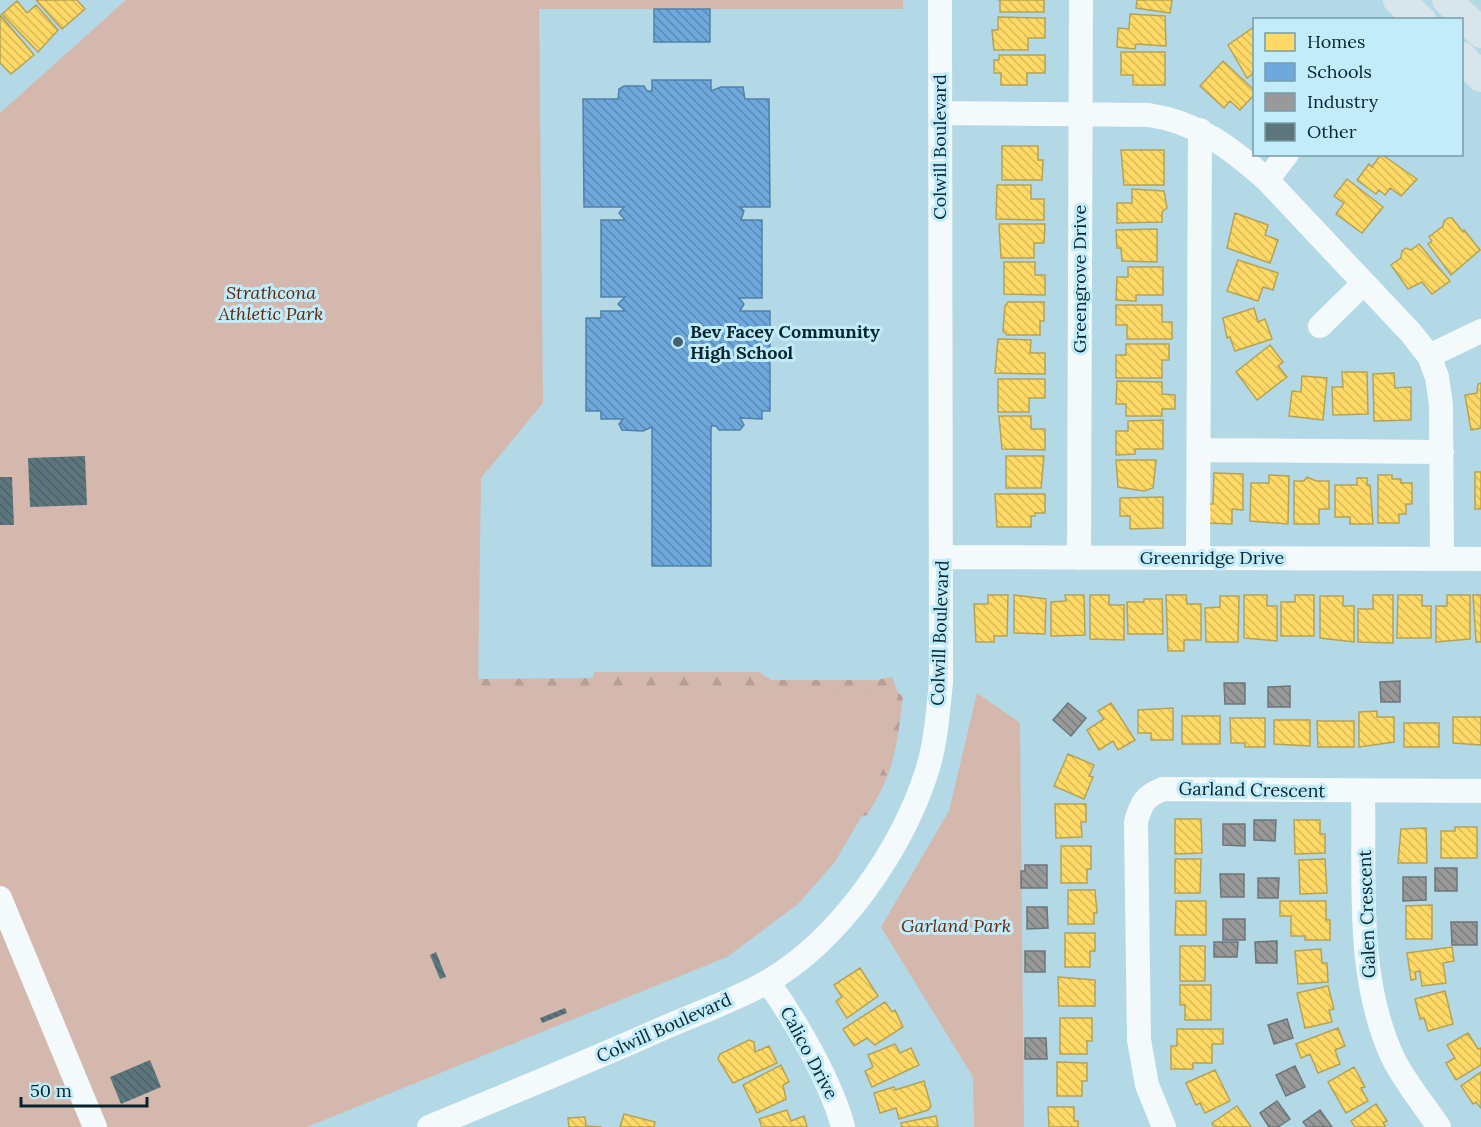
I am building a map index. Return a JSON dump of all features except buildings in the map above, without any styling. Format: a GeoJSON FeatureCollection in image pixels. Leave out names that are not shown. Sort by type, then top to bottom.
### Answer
{"type":"FeatureCollection","features":[{"type":"Feature","properties":{"kind":"main road"},"geometry":{"type":"LineString","coordinates":[[1463,59],[1481,77]]}},
{"type":"Feature","properties":{"kind":"street","name":"Colwill Boulevard"},"geometry":{"type":"LineString","coordinates":[[429,1127],[606,1054],[768,982],[819,942],[855,904],[884,865],[909,814],[928,767],[941,682],[939,659],[942,557],[940,0]]}},
{"type":"Feature","properties":{"kind":"street","name":"Greengrove Drive"},"geometry":{"type":"LineString","coordinates":[[1079,558],[1081,0]]}},
{"type":"Feature","properties":{"kind":"street"},"geometry":{"type":"LineString","coordinates":[[941,113],[1166,117],[1200,130],[1241,157],[1267,180],[1363,284],[1412,333],[1429,356],[1437,377],[1441,405],[1442,559]]}},
{"type":"Feature","properties":{"kind":"street"},"geometry":{"type":"LineString","coordinates":[[1198,558],[1200,130]]}},
{"type":"Feature","properties":{"kind":"street"},"geometry":{"type":"LineString","coordinates":[[1267,180],[1285,156]]}},
{"type":"Feature","properties":{"kind":"street"},"geometry":{"type":"LineString","coordinates":[[1320,326],[1363,284]]}},
{"type":"Feature","properties":{"kind":"street"},"geometry":{"type":"LineString","coordinates":[[1429,356],[1481,331]]}},
{"type":"Feature","properties":{"kind":"street"},"geometry":{"type":"LineString","coordinates":[[1199,450],[1442,452]]}},
{"type":"Feature","properties":{"kind":"street","name":"Greenridge Drive"},"geometry":{"type":"LineString","coordinates":[[942,557],[1481,559]]}},
{"type":"Feature","properties":{"kind":"street","name":"Garland Crescent"},"geometry":{"type":"LineString","coordinates":[[1164,1127],[1147,1084],[1138,1040],[1136,822],[1142,803],[1148,795],[1164,789],[1481,791]]}},
{"type":"Feature","properties":{"kind":"street","name":"Galen Crescent"},"geometry":{"type":"LineString","coordinates":[[1363,792],[1367,973],[1383,1033],[1394,1060],[1439,1127]]}},
{"type":"Feature","properties":{"kind":"street"},"geometry":{"type":"LineString","coordinates":[[0,898],[95,1127]]}},
{"type":"Feature","properties":{"kind":"street","name":"Calico Drive"},"geometry":{"type":"LineString","coordinates":[[768,982],[782,1002],[837,1102],[843,1127]]}},
{"type":"Feature","properties":{"kind":"green space","name":"Strathcona Athletic Park"},"geometry":{"type":"Polygon","coordinates":[[[126,0],[903,0],[903,9],[539,9],[543,403],[481,478],[478,690],[898,693],[888,756],[868,805],[835,862],[798,904],[727,957],[307,1127],[0,1127],[0,113],[126,0]]]}},
{"type":"Feature","properties":{"kind":"green space"},"geometry":{"type":"Polygon","coordinates":[[[594,672],[759,672],[771,680],[876,680],[892,677],[898,693],[903,696],[896,744],[884,785],[867,815],[836,823],[383,680],[593,678],[594,672]]]}},
{"type":"Feature","properties":{"kind":"green space","name":"Garland Park"},"geometry":{"type":"Polygon","coordinates":[[[977,693],[1020,723],[1024,1127],[974,1127],[973,1077],[881,927],[949,811],[977,693]]]}},
{"type":"Feature","properties":{"kind":"place","name":"Bev Facey Community High School"},"geometry":{"type":"Point","coordinates":[678,342]}}]}
